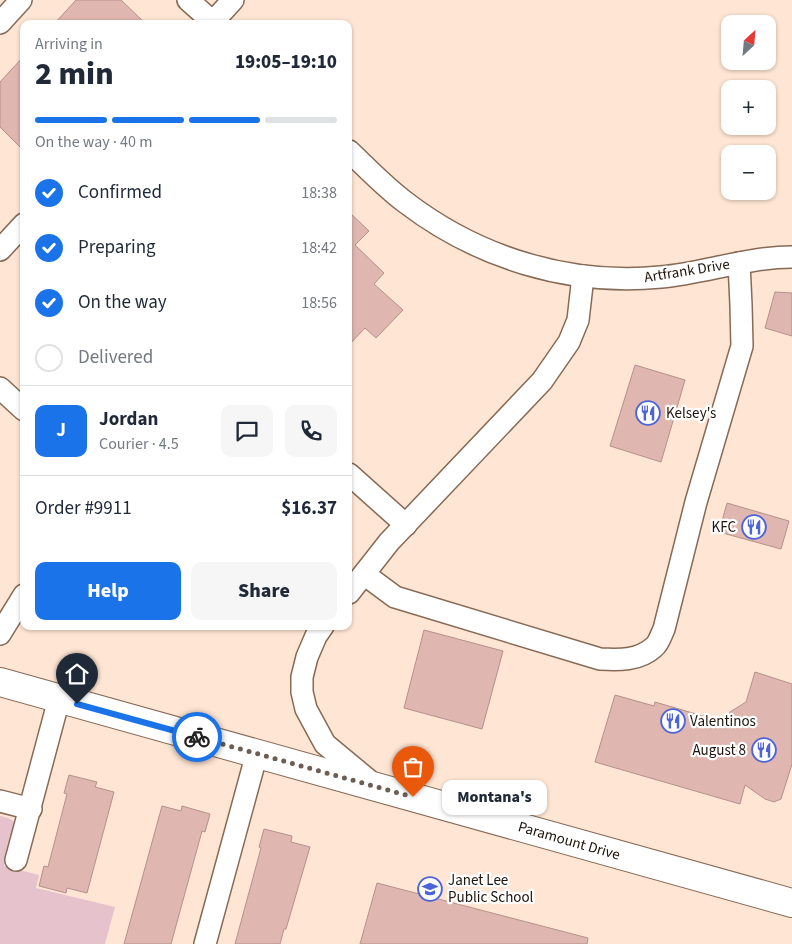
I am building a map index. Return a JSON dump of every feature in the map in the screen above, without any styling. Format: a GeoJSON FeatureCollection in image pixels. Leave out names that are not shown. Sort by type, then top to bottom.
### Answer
{"type":"FeatureCollection","features":[{"type":"Feature","properties":{"kind":"main road","name":"Paramount Drive"},"geometry":{"type":"LineString","coordinates":[[0,682],[792,904]]}},
{"type":"Feature","properties":{"kind":"street"},"geometry":{"type":"LineString","coordinates":[[0,23],[21,0]]}},
{"type":"Feature","properties":{"kind":"street"},"geometry":{"type":"LineString","coordinates":[[188,0],[210,20]]}},
{"type":"Feature","properties":{"kind":"street"},"geometry":{"type":"LineString","coordinates":[[216,20],[233,0]]}},
{"type":"Feature","properties":{"kind":"street","name":"Artfrank Drive"},"geometry":{"type":"LineString","coordinates":[[352,154],[403,201],[449,232],[499,255],[552,271],[583,276],[634,279],[688,273],[739,262],[792,257]]}},
{"type":"Feature","properties":{"kind":"street"},"geometry":{"type":"LineString","coordinates":[[0,250],[20,228]]}},
{"type":"Feature","properties":{"kind":"street"},"geometry":{"type":"LineString","coordinates":[[364,574],[395,598],[600,659],[621,660],[636,657],[655,647],[664,629],[696,502],[742,346],[739,262]]}},
{"type":"Feature","properties":{"kind":"street"},"geometry":{"type":"LineString","coordinates":[[352,589],[389,542],[542,381],[569,342],[578,320],[583,276]]}},
{"type":"Feature","properties":{"kind":"street"},"geometry":{"type":"LineString","coordinates":[[0,388],[20,406]]}},
{"type":"Feature","properties":{"kind":"street"},"geometry":{"type":"LineString","coordinates":[[352,477],[406,525]]}},
{"type":"Feature","properties":{"kind":"street"},"geometry":{"type":"LineString","coordinates":[[0,634],[20,600]]}},
{"type":"Feature","properties":{"kind":"street"},"geometry":{"type":"LineString","coordinates":[[320,630],[307,657],[302,677],[302,692],[306,709],[325,744],[376,786]]}},
{"type":"Feature","properties":{"kind":"street"},"geometry":{"type":"LineString","coordinates":[[16,860],[59,699]]}},
{"type":"Feature","properties":{"kind":"street"},"geometry":{"type":"LineString","coordinates":[[205,944],[257,753]]}},
{"type":"Feature","properties":{"kind":"street"},"geometry":{"type":"LineString","coordinates":[[0,801],[31,809]]}},
{"type":"Feature","properties":{"kind":"shaded area"},"geometry":{"type":"Polygon","coordinates":[[[0,816],[9,818],[16,826],[4,866],[39,875],[36,888],[115,907],[105,944],[0,944],[0,816]]]}},
{"type":"Feature","properties":{"kind":"building"},"geometry":{"type":"Polygon","coordinates":[[[76,0],[121,0],[142,20],[58,20],[76,0]]]}},
{"type":"Feature","properties":{"kind":"building"},"geometry":{"type":"Polygon","coordinates":[[[20,60],[20,147],[0,127],[0,82],[20,60]]]}},
{"type":"Feature","properties":{"kind":"building"},"geometry":{"type":"Polygon","coordinates":[[[352,215],[369,231],[355,245],[384,273],[374,284],[403,310],[376,338],[365,328],[352,342],[352,215]]]}},
{"type":"Feature","properties":{"kind":"building"},"geometry":{"type":"Polygon","coordinates":[[[775,292],[792,293],[792,336],[765,328],[775,292]]]}},
{"type":"Feature","properties":{"kind":"building","name":"Kelsey's"},"geometry":{"type":"Polygon","coordinates":[[[635,365],[685,380],[661,462],[610,446],[635,365]]]}},
{"type":"Feature","properties":{"kind":"building","name":"KFC"},"geometry":{"type":"Polygon","coordinates":[[[727,503],[789,521],[781,549],[719,532],[727,503]]]}},
{"type":"Feature","properties":{"kind":"building"},"geometry":{"type":"Polygon","coordinates":[[[424,630],[503,651],[482,729],[404,708],[424,630]]]}},
{"type":"Feature","properties":{"kind":"building"},"geometry":{"type":"Polygon","coordinates":[[[755,672],[792,684],[792,764],[781,799],[774,802],[765,799],[745,785],[740,804],[595,762],[615,695],[654,706],[655,702],[727,723],[730,712],[746,702],[755,672]]]}},
{"type":"Feature","properties":{"kind":"building"},"geometry":{"type":"Polygon","coordinates":[[[69,775],[97,782],[95,787],[114,792],[87,893],[67,888],[66,893],[39,886],[44,866],[48,867],[67,794],[64,793],[69,775]]]}},
{"type":"Feature","properties":{"kind":"building"},"geometry":{"type":"Polygon","coordinates":[[[162,806],[181,811],[182,806],[210,814],[205,832],[202,831],[171,944],[124,944],[162,806]]]}},
{"type":"Feature","properties":{"kind":"building"},"geometry":{"type":"Polygon","coordinates":[[[264,829],[292,836],[291,842],[310,847],[280,944],[235,944],[261,848],[259,847],[264,829]]]}},
{"type":"Feature","properties":{"kind":"building"},"geometry":{"type":"Polygon","coordinates":[[[377,883],[588,938],[587,944],[360,944],[377,883]]]}},
{"type":"Feature","properties":{"kind":"way so far"},"geometry":{"type":"LineString","coordinates":[[197,737],[413,797]]}},
{"type":"Feature","properties":{"kind":"place","name":"Kelsey's"},"geometry":{"type":"Point","coordinates":[648,413]}},
{"type":"Feature","properties":{"kind":"place","name":"KFC"},"geometry":{"type":"Point","coordinates":[754,527]}},
{"type":"Feature","properties":{"kind":"place","name":"Valentinos"},"geometry":{"type":"Point","coordinates":[673,721]}},
{"type":"Feature","properties":{"kind":"place","name":"August 8"},"geometry":{"type":"Point","coordinates":[764,750]}},
{"type":"Feature","properties":{"kind":"place","name":"Montana's"},"geometry":{"type":"Point","coordinates":[413,797]}},
{"type":"Feature","properties":{"kind":"place","name":"Janet Lee Public School"},"geometry":{"type":"Point","coordinates":[430,889]}},
{"type":"Feature","properties":{"kind":"route"},"geometry":{"type":"LineString","coordinates":[[77,704],[197,737]]}}]}
